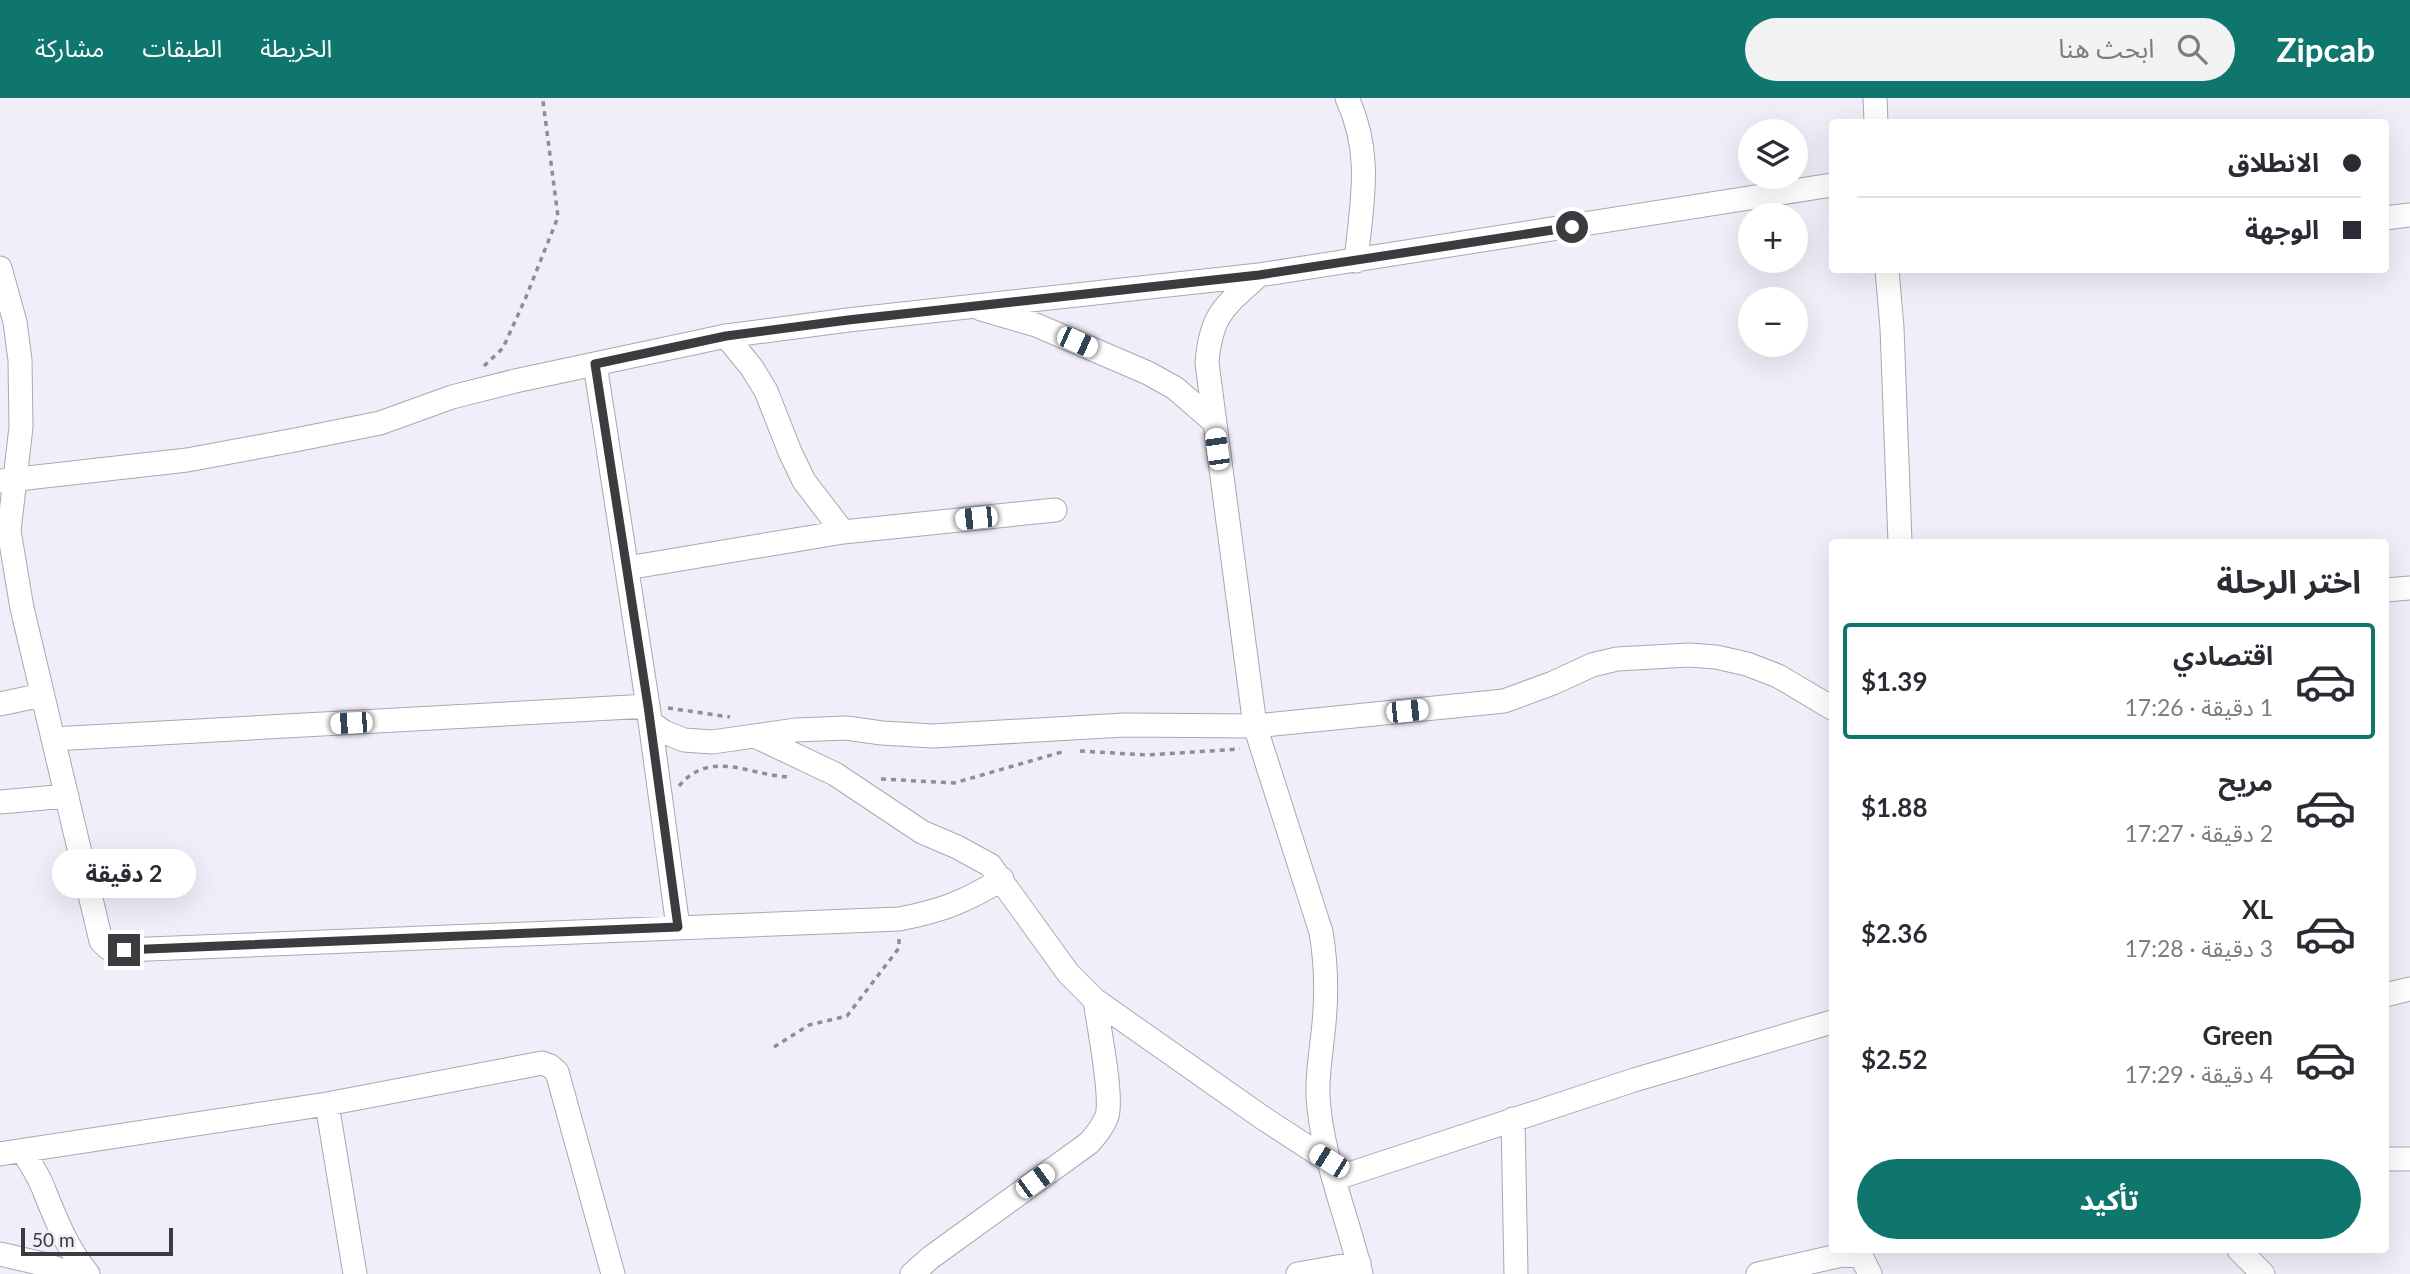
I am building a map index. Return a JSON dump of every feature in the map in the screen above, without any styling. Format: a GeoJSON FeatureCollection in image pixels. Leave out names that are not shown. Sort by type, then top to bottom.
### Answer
{"type":"FeatureCollection","features":[{"type":"Feature","properties":{"kind":"street"},"geometry":{"type":"LineString","coordinates":[[1347,98],[1356,117],[1365,167],[1356,261]]}},
{"type":"Feature","properties":{"kind":"street"},"geometry":{"type":"LineString","coordinates":[[1875,98],[1876,119]]}},
{"type":"Feature","properties":{"kind":"street"},"geometry":{"type":"LineString","coordinates":[[8,480],[187,460],[380,423],[452,397],[726,336],[1259,275],[1829,185]]}},
{"type":"Feature","properties":{"kind":"street"},"geometry":{"type":"LineString","coordinates":[[2389,218],[2410,215]]}},
{"type":"Feature","properties":{"kind":"street"},"geometry":{"type":"LineString","coordinates":[[0,268],[15,322],[20,360],[21,427],[8,480],[9,531],[22,608],[42,695],[101,941],[108,948],[124,950],[899,919],[935,912],[971,898],[1002,879]]}},
{"type":"Feature","properties":{"kind":"street"},"geometry":{"type":"LineString","coordinates":[[1887,273],[1892,328],[1900,539]]}},
{"type":"Feature","properties":{"kind":"street"},"geometry":{"type":"LineString","coordinates":[[1259,275],[1220,311],[1208,345],[1207,363],[1255,726],[1321,932],[1326,964],[1325,1021],[1318,1095],[1331,1170],[1360,1269],[1298,1274]]}},
{"type":"Feature","properties":{"kind":"street"},"geometry":{"type":"LineString","coordinates":[[971,306],[1035,325],[1148,373],[1175,388],[1213,421]]}},
{"type":"Feature","properties":{"kind":"street"},"geometry":{"type":"LineString","coordinates":[[726,336],[752,368],[766,391],[804,481],[843,532]]}},
{"type":"Feature","properties":{"kind":"street"},"geometry":{"type":"LineString","coordinates":[[595,364],[649,714],[678,927]]}},
{"type":"Feature","properties":{"kind":"street"},"geometry":{"type":"LineString","coordinates":[[627,568],[843,532],[1055,510]]}},
{"type":"Feature","properties":{"kind":"street"},"geometry":{"type":"LineString","coordinates":[[2389,590],[2410,587]]}},
{"type":"Feature","properties":{"kind":"street"},"geometry":{"type":"LineString","coordinates":[[649,714],[664,732],[684,740],[712,742],[796,730],[846,728],[933,736],[1124,725],[1255,726],[1504,701],[1592,665],[1617,659],[1689,655],[1716,657],[1747,664],[1778,676],[1829,706]]}},
{"type":"Feature","properties":{"kind":"street"},"geometry":{"type":"LineString","coordinates":[[0,704],[42,695]]}},
{"type":"Feature","properties":{"kind":"street"},"geometry":{"type":"LineString","coordinates":[[53,739],[649,714]]}},
{"type":"Feature","properties":{"kind":"street"},"geometry":{"type":"LineString","coordinates":[[757,737],[835,775],[922,832],[990,865],[1068,973],[1095,1000],[1253,1111],[1331,1170]]}},
{"type":"Feature","properties":{"kind":"street"},"geometry":{"type":"LineString","coordinates":[[0,802],[67,796]]}},
{"type":"Feature","properties":{"kind":"street"},"geometry":{"type":"LineString","coordinates":[[2389,994],[2410,989]]}},
{"type":"Feature","properties":{"kind":"street"},"geometry":{"type":"LineString","coordinates":[[912,1274],[1088,1143],[1102,1128],[1108,1113],[1107,1087],[1095,1000]]}},
{"type":"Feature","properties":{"kind":"street"},"geometry":{"type":"LineString","coordinates":[[1331,1170],[1513,1119],[1829,1023]]}},
{"type":"Feature","properties":{"kind":"street"},"geometry":{"type":"LineString","coordinates":[[11,1152],[327,1104],[542,1063],[556,1072],[612,1274]]}},
{"type":"Feature","properties":{"kind":"street"},"geometry":{"type":"LineString","coordinates":[[327,1104],[355,1274]]}},
{"type":"Feature","properties":{"kind":"street"},"geometry":{"type":"LineString","coordinates":[[1513,1119],[1516,1274]]}},
{"type":"Feature","properties":{"kind":"street"},"geometry":{"type":"LineString","coordinates":[[11,1152],[41,1183],[61,1233],[88,1274]]}},
{"type":"Feature","properties":{"kind":"street"},"geometry":{"type":"LineString","coordinates":[[2389,1159],[2410,1159]]}},
{"type":"Feature","properties":{"kind":"street"},"geometry":{"type":"LineString","coordinates":[[0,1254],[47,1265],[70,1274]]}},
{"type":"Feature","properties":{"kind":"street"},"geometry":{"type":"LineString","coordinates":[[1758,1274],[1855,1254],[1861,1256],[1870,1274]]}},
{"type":"Feature","properties":{"kind":"path"},"geometry":{"type":"LineString","coordinates":[[484,366],[503,348],[558,217],[543,101],[545,98]]}},
{"type":"Feature","properties":{"kind":"path"},"geometry":{"type":"LineString","coordinates":[[774,1047],[809,1024],[847,1016],[899,948],[899,919]]}},
{"type":"Feature","properties":{"kind":"route"},"geometry":{"type":"LineString","coordinates":[[124,950],[678,927],[648,706],[595,364],[726,336],[1010,302],[1161,288],[1572,227]]}}]}
